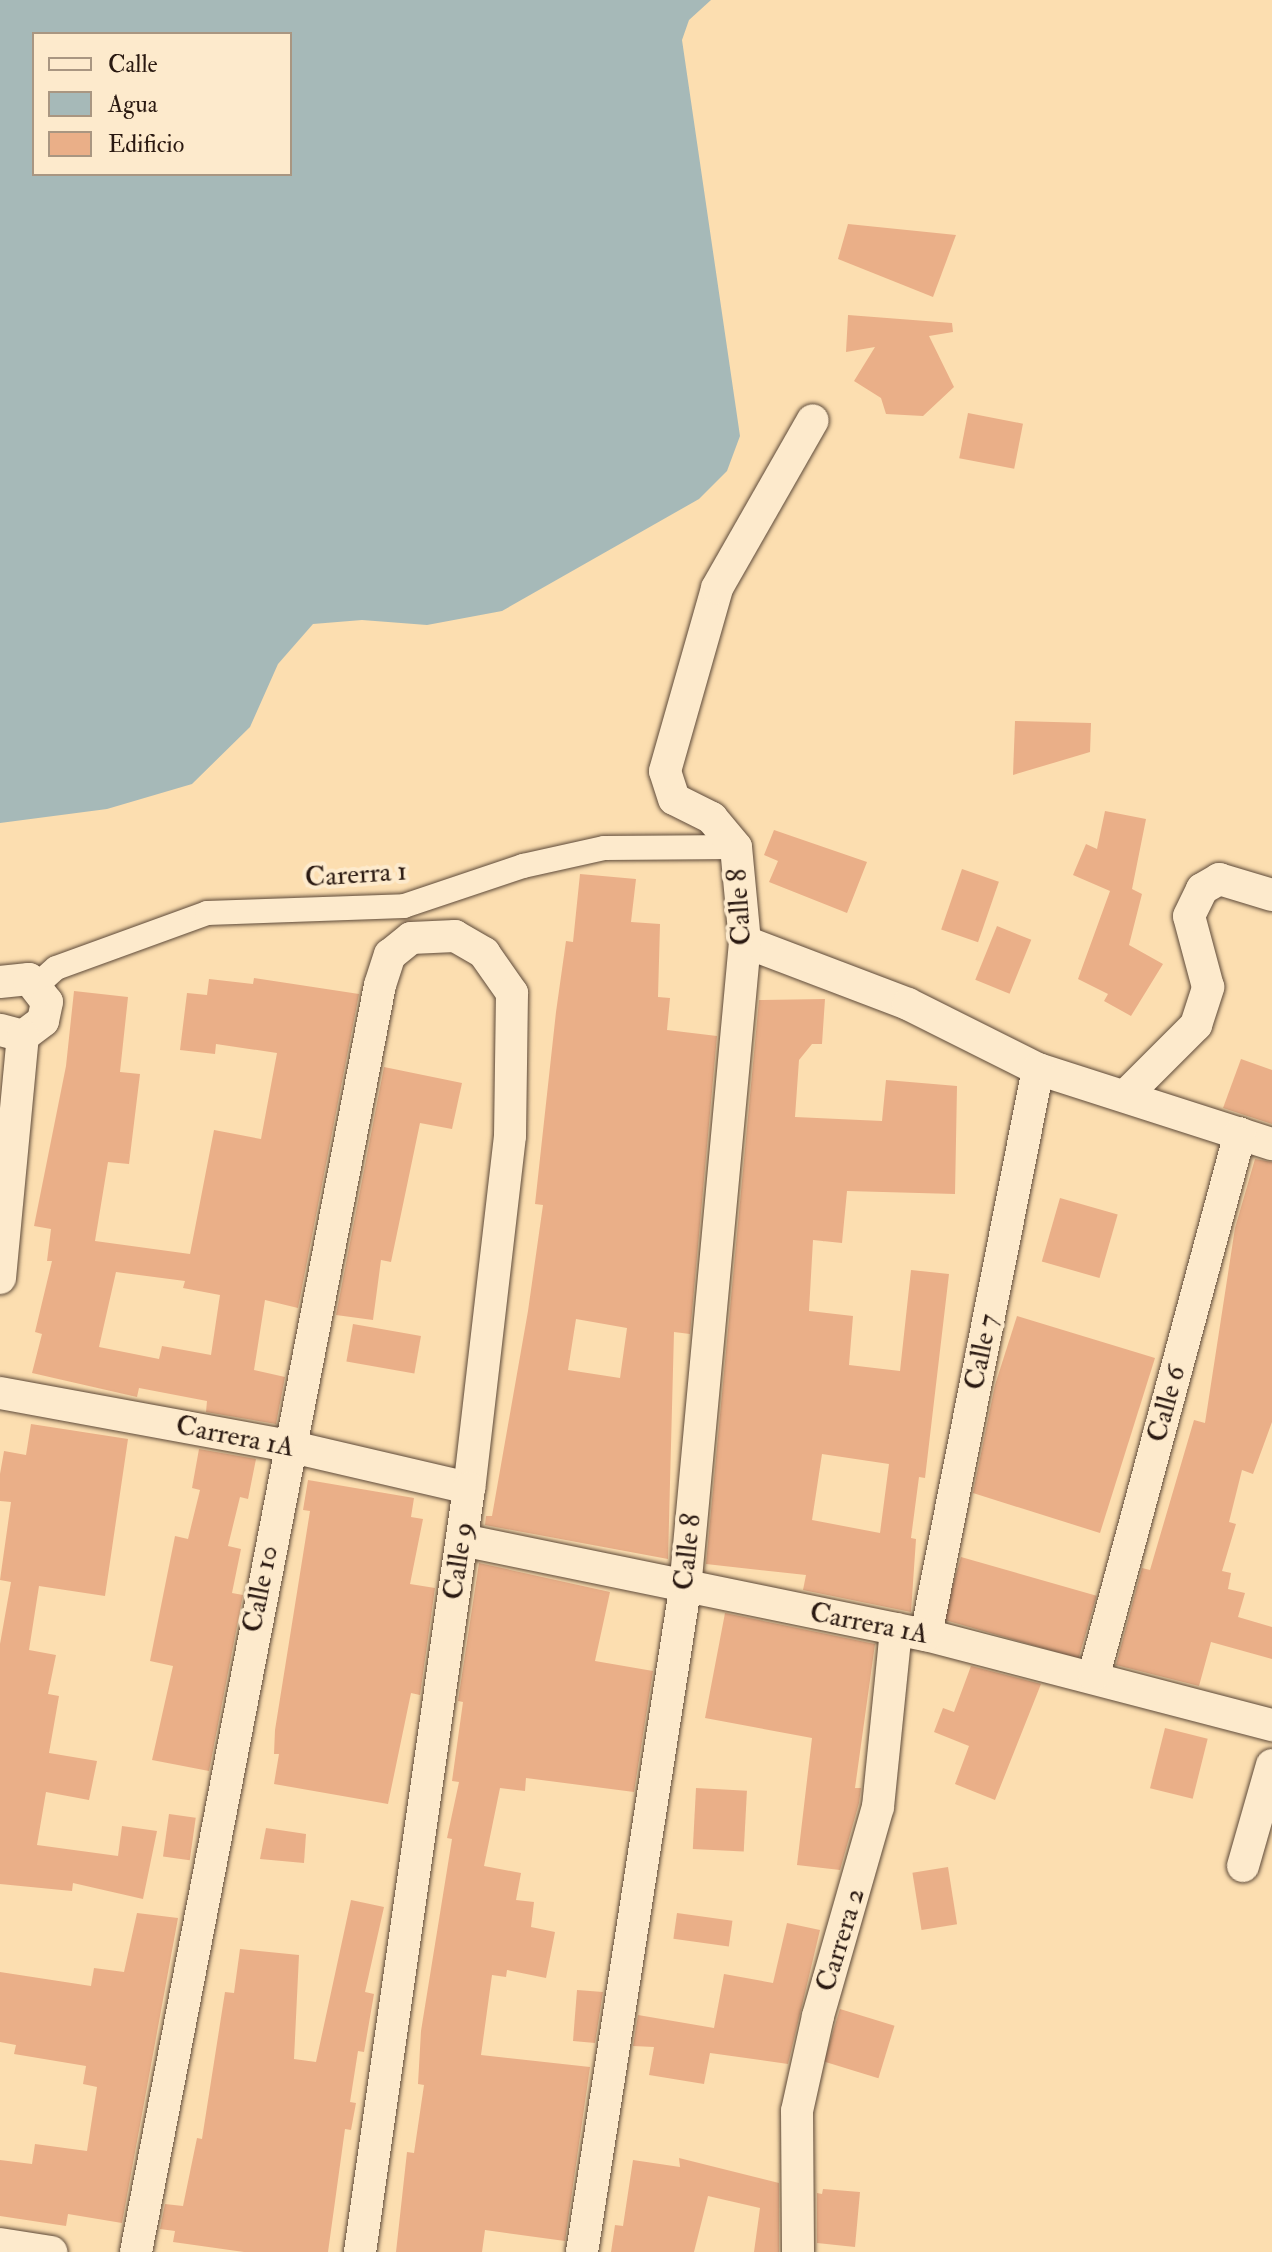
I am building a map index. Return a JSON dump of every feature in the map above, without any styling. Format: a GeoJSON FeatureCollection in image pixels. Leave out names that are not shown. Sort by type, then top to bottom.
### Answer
{"type":"FeatureCollection","features":[{"type":"Feature","properties":{"kind":"street"},"geometry":{"type":"LineString","coordinates":[[736,847],[712,818],[674,799],[665,771],[717,588],[813,420]]}},
{"type":"Feature","properties":{"kind":"street","name":"Calle 8"},"geometry":{"type":"LineString","coordinates":[[582,2252],[685,1589],[745,942],[736,847]]}},
{"type":"Feature","properties":{"kind":"street","name":"Carerra 1"},"geometry":{"type":"LineString","coordinates":[[37,985],[56,968],[207,913],[404,906],[523,866],[604,848],[736,847]]}},
{"type":"Feature","properties":{"kind":"street"},"geometry":{"type":"LineString","coordinates":[[1127,1094],[1196,1025],[1208,987],[1189,916],[1202,889],[1219,879],[1272,895]]}},
{"type":"Feature","properties":{"kind":"street","name":"Calle 9"},"geometry":{"type":"LineString","coordinates":[[360,2252],[469,1488],[510,1136],[512,993],[484,953],[455,936],[411,938]]}},
{"type":"Feature","properties":{"kind":"street","name":"Calle 10"},"geometry":{"type":"LineString","coordinates":[[136,2252],[288,1446],[380,985],[390,955],[411,938]]}},
{"type":"Feature","properties":{"kind":"street"},"geometry":{"type":"LineString","coordinates":[[745,942],[908,1004],[1038,1069],[1127,1094],[1272,1144]]}},
{"type":"Feature","properties":{"kind":"street"},"geometry":{"type":"LineString","coordinates":[[0,982],[19,976],[37,985],[46,1012],[11,1033],[0,1278]]}},
{"type":"Feature","properties":{"kind":"street","name":"Calle 7"},"geometry":{"type":"LineString","coordinates":[[911,1632],[1038,1069]]}},
{"type":"Feature","properties":{"kind":"street","name":"Calle 6"},"geometry":{"type":"LineString","coordinates":[[1094,1675],[1240,1133]]}},
{"type":"Feature","properties":{"kind":"street","name":"Carrera 1A"},"geometry":{"type":"LineString","coordinates":[[0,1393],[288,1446],[469,1488]]}},
{"type":"Feature","properties":{"kind":"street","name":"Carrera 1A"},"geometry":{"type":"LineString","coordinates":[[462,1540],[685,1589],[911,1632],[1094,1675],[1272,1725]]}},
{"type":"Feature","properties":{"kind":"street","name":"Carrera 2"},"geometry":{"type":"LineString","coordinates":[[798,2252],[797,2111],[818,2016],[878,1807],[911,1632]]}},
{"type":"Feature","properties":{"kind":"street"},"geometry":{"type":"LineString","coordinates":[[1243,1866],[1272,1765]]}},
{"type":"Feature","properties":{"kind":"street"},"geometry":{"type":"LineString","coordinates":[[0,2244],[51,2252]]}},
{"type":"Feature","properties":{"kind":"water"},"geometry":{"type":"Polygon","coordinates":[[[0,0],[711,0],[689,20],[682,40],[740,436],[727,471],[699,499],[502,611],[427,625],[362,620],[313,624],[278,664],[250,727],[192,784],[107,809],[0,823],[0,0]]]}},
{"type":"Feature","properties":{"kind":"building"},"geometry":{"type":"Polygon","coordinates":[[[848,224],[956,235],[933,297],[838,259],[848,224]]]}},
{"type":"Feature","properties":{"kind":"building"},"geometry":{"type":"Polygon","coordinates":[[[848,315],[952,323],[953,332],[929,336],[954,387],[923,416],[886,414],[881,398],[854,381],[875,347],[846,352],[848,315]]]}},
{"type":"Feature","properties":{"kind":"building"},"geometry":{"type":"Polygon","coordinates":[[[968,413],[1023,424],[1014,469],[959,458],[968,413]]]}},
{"type":"Feature","properties":{"kind":"building"},"geometry":{"type":"Polygon","coordinates":[[[1015,721],[1091,723],[1090,752],[1013,775],[1015,721]]]}},
{"type":"Feature","properties":{"kind":"building"},"geometry":{"type":"Polygon","coordinates":[[[1105,811],[1146,819],[1132,889],[1142,894],[1129,945],[1163,964],[1131,1016],[1104,1001],[1108,994],[1078,979],[1110,891],[1073,875],[1086,844],[1097,849],[1105,811]]]}},
{"type":"Feature","properties":{"kind":"building"},"geometry":{"type":"Polygon","coordinates":[[[774,830],[867,862],[847,913],[769,882],[778,861],[764,855],[774,830]]]}},
{"type":"Feature","properties":{"kind":"building"},"geometry":{"type":"Polygon","coordinates":[[[962,869],[999,882],[978,942],[941,930],[962,869]]]}},
{"type":"Feature","properties":{"kind":"building"},"geometry":{"type":"Polygon","coordinates":[[[580,874],[636,879],[631,922],[660,924],[658,997],[670,998],[667,1030],[717,1036],[690,1334],[674,1332],[668,1559],[485,1525],[486,1516],[492,1516],[528,1311],[543,1205],[535,1204],[556,1012],[566,941],[573,942],[580,874]],[[576,1319],[568,1370],[620,1378],[627,1328],[576,1319]]]}},
{"type":"Feature","properties":{"kind":"building"},"geometry":{"type":"Polygon","coordinates":[[[997,926],[1031,940],[1010,994],[975,980],[997,926]]]}},
{"type":"Feature","properties":{"kind":"building"},"geometry":{"type":"Polygon","coordinates":[[[254,978],[359,994],[298,1308],[265,1300],[254,1370],[285,1377],[276,1424],[206,1412],[207,1401],[139,1388],[137,1397],[32,1373],[42,1334],[35,1332],[52,1261],[47,1261],[51,1229],[34,1226],[66,1066],[74,991],[128,997],[120,1072],[140,1074],[129,1164],[108,1162],[95,1241],[190,1254],[214,1130],[261,1139],[277,1053],[216,1044],[215,1054],[180,1050],[187,993],[207,995],[209,979],[253,984],[254,978]],[[116,1272],[99,1347],[159,1359],[162,1346],[211,1355],[220,1295],[183,1288],[185,1281],[116,1272]]]}},
{"type":"Feature","properties":{"kind":"building"},"geometry":{"type":"Polygon","coordinates":[[[825,999],[822,1044],[812,1044],[799,1060],[795,1117],[882,1121],[886,1080],[957,1086],[955,1194],[847,1191],[842,1243],[813,1240],[809,1311],[853,1316],[849,1365],[900,1371],[911,1270],[949,1274],[925,1478],[919,1477],[911,1538],[916,1539],[911,1612],[803,1590],[806,1575],[706,1564],[759,1000],[825,999]],[[822,1454],[812,1520],[880,1533],[889,1464],[822,1454]]]}},
{"type":"Feature","properties":{"kind":"building"},"geometry":{"type":"Polygon","coordinates":[[[1241,1059],[1272,1070],[1272,1124],[1223,1108],[1241,1059]]]}},
{"type":"Feature","properties":{"kind":"building"},"geometry":{"type":"Polygon","coordinates":[[[384,1067],[462,1083],[452,1129],[420,1123],[391,1262],[381,1260],[373,1320],[336,1315],[384,1067]]]}},
{"type":"Feature","properties":{"kind":"building"},"geometry":{"type":"Polygon","coordinates":[[[1255,1159],[1272,1162],[1272,1422],[1253,1474],[1242,1470],[1229,1522],[1236,1524],[1222,1571],[1231,1573],[1228,1589],[1245,1593],[1238,1617],[1272,1627],[1272,1659],[1211,1642],[1199,1686],[1116,1665],[1142,1568],[1150,1570],[1194,1420],[1205,1423],[1235,1228],[1255,1159]]]}},
{"type":"Feature","properties":{"kind":"building"},"geometry":{"type":"Polygon","coordinates":[[[1060,1198],[1118,1215],[1099,1278],[1042,1261],[1060,1198]]]}},
{"type":"Feature","properties":{"kind":"building"},"geometry":{"type":"Polygon","coordinates":[[[1017,1316],[1155,1358],[1100,1533],[973,1493],[995,1385],[1017,1316]]]}},
{"type":"Feature","properties":{"kind":"building"},"geometry":{"type":"Polygon","coordinates":[[[353,1324],[421,1336],[414,1373],[346,1361],[353,1324]]]}},
{"type":"Feature","properties":{"kind":"building"},"geometry":{"type":"Polygon","coordinates":[[[31,1424],[128,1439],[105,1596],[39,1586],[29,1650],[56,1655],[48,1694],[59,1696],[49,1753],[97,1761],[89,1800],[46,1792],[37,1845],[118,1856],[122,1826],[157,1831],[143,1899],[73,1883],[72,1891],[0,1884],[0,1644],[11,1582],[0,1580],[11,1502],[0,1501],[0,1474],[4,1451],[26,1455],[31,1424]]]}},
{"type":"Feature","properties":{"kind":"building"},"geometry":{"type":"Polygon","coordinates":[[[199,1449],[256,1459],[248,1499],[240,1497],[228,1546],[241,1549],[232,1593],[243,1595],[209,1771],[152,1760],[173,1666],[150,1661],[175,1536],[188,1539],[200,1490],[192,1488],[199,1449]]]}},
{"type":"Feature","properties":{"kind":"building"},"geometry":{"type":"Polygon","coordinates":[[[308,1480],[414,1498],[411,1517],[423,1519],[410,1584],[435,1588],[420,1695],[411,1693],[388,1804],[274,1784],[279,1754],[274,1754],[275,1730],[310,1511],[303,1510],[308,1480]]]}},
{"type":"Feature","properties":{"kind":"building"},"geometry":{"type":"Polygon","coordinates":[[[961,1557],[1097,1596],[1079,1658],[943,1619],[961,1557]]]}},
{"type":"Feature","properties":{"kind":"building"},"geometry":{"type":"Polygon","coordinates":[[[479,1563],[610,1592],[595,1661],[653,1671],[634,1792],[526,1778],[525,1791],[500,1788],[484,1866],[521,1873],[516,1900],[534,1902],[531,1927],[555,1932],[546,1978],[507,1970],[506,1977],[492,1975],[481,2055],[590,2067],[565,2241],[485,2230],[482,2252],[396,2252],[407,2152],[414,2153],[424,2085],[418,2084],[421,2031],[452,1839],[447,1838],[459,1782],[452,1781],[463,1702],[458,1701],[479,1563]]]}},
{"type":"Feature","properties":{"kind":"building"},"geometry":{"type":"Polygon","coordinates":[[[725,1613],[875,1644],[855,1788],[861,1788],[859,1803],[840,1870],[797,1865],[812,1738],[705,1718],[725,1613]]]}},
{"type":"Feature","properties":{"kind":"building"},"geometry":{"type":"Polygon","coordinates":[[[971,1666],[1041,1684],[995,1800],[955,1784],[969,1746],[934,1732],[943,1708],[954,1712],[971,1666]]]}},
{"type":"Feature","properties":{"kind":"building"},"geometry":{"type":"Polygon","coordinates":[[[1165,1728],[1208,1739],[1193,1799],[1150,1788],[1165,1728]]]}},
{"type":"Feature","properties":{"kind":"building"},"geometry":{"type":"Polygon","coordinates":[[[696,1788],[747,1791],[744,1852],[693,1849],[696,1788]]]}},
{"type":"Feature","properties":{"kind":"building"},"geometry":{"type":"Polygon","coordinates":[[[169,1814],[196,1818],[190,1860],[163,1857],[169,1814]]]}},
{"type":"Feature","properties":{"kind":"building"},"geometry":{"type":"Polygon","coordinates":[[[266,1828],[306,1834],[304,1863],[260,1859],[266,1828]]]}},
{"type":"Feature","properties":{"kind":"building"},"geometry":{"type":"Polygon","coordinates":[[[948,1867],[957,1924],[922,1930],[912,1873],[948,1867]]]}},
{"type":"Feature","properties":{"kind":"building"},"geometry":{"type":"Polygon","coordinates":[[[351,1900],[384,1907],[365,1992],[374,1994],[364,2052],[358,2051],[350,2102],[356,2103],[351,2130],[345,2129],[328,2252],[244,2252],[173,2242],[175,2231],[160,2229],[165,2204],[183,2206],[197,2138],[202,2139],[225,1992],[234,1993],[240,1949],[299,1955],[294,2059],[316,2062],[351,1900]]]}},
{"type":"Feature","properties":{"kind":"building"},"geometry":{"type":"Polygon","coordinates":[[[137,1913],[178,1918],[122,2223],[68,2214],[66,2226],[0,2216],[0,2160],[32,2164],[35,2144],[87,2151],[97,2087],[83,2084],[86,2066],[14,2054],[16,2045],[0,2042],[0,1972],[91,1986],[94,1968],[124,1972],[137,1913]]]}},
{"type":"Feature","properties":{"kind":"building"},"geometry":{"type":"Polygon","coordinates":[[[677,1913],[732,1921],[729,1947],[673,1939],[677,1913]]]}},
{"type":"Feature","properties":{"kind":"building"},"geometry":{"type":"Polygon","coordinates":[[[787,1923],[820,1930],[788,2064],[710,2053],[704,2084],[649,2075],[654,2047],[633,2046],[638,2015],[714,2028],[724,1974],[773,1983],[787,1923]]]}},
{"type":"Feature","properties":{"kind":"building"},"geometry":{"type":"Polygon","coordinates":[[[577,1990],[603,1992],[595,2043],[573,2041],[577,1990]]]}},
{"type":"Feature","properties":{"kind":"building"},"geometry":{"type":"Polygon","coordinates":[[[840,2009],[895,2026],[878,2078],[824,2062],[840,2009]]]}},
{"type":"Feature","properties":{"kind":"building"},"geometry":{"type":"Polygon","coordinates":[[[679,2158],[779,2183],[779,2252],[754,2252],[760,2208],[708,2196],[694,2252],[611,2252],[615,2225],[623,2226],[633,2160],[680,2167],[679,2158]]]}},
{"type":"Feature","properties":{"kind":"building"},"geometry":{"type":"Polygon","coordinates":[[[823,2189],[860,2192],[855,2247],[817,2243],[817,2193],[822,2194],[823,2189]]]}}]}
